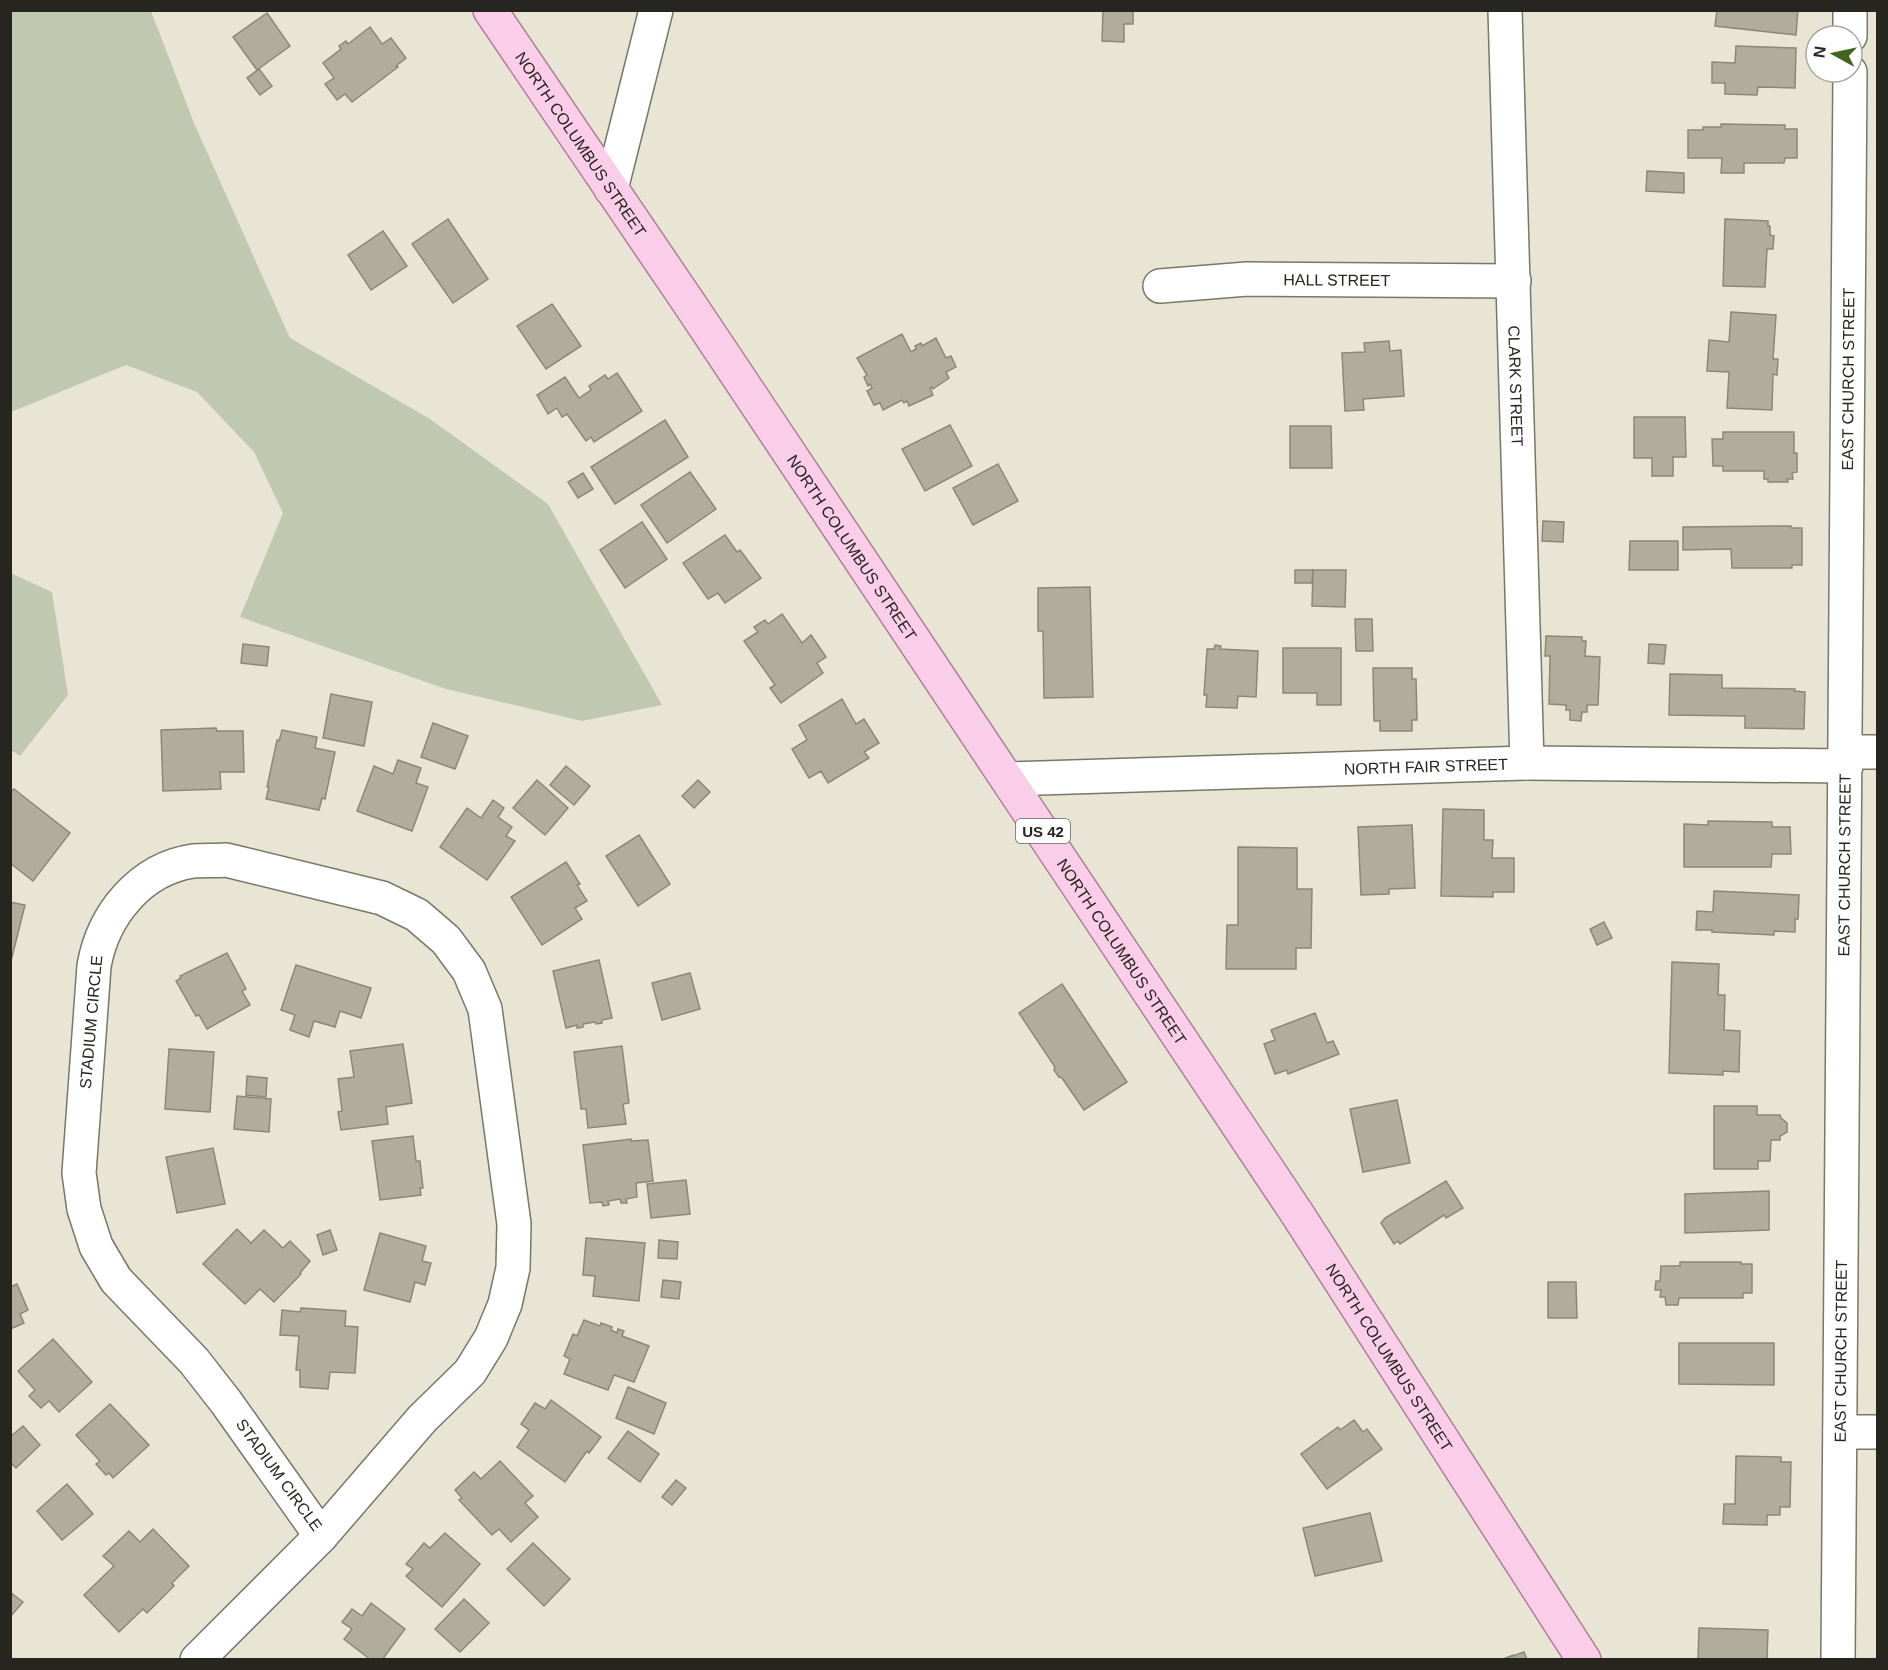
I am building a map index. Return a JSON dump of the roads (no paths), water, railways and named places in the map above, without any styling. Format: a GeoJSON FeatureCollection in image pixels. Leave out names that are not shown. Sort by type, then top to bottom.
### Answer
{"type":"FeatureCollection","features":[{"type":"Feature","properties":{"kind":"main road","name":"NORTH COLUMBUS STREET"},"geometry":{"type":"LineString","coordinates":[[490,10],[1008,779],[1298,1215],[1584,1659]]}},
{"type":"Feature","properties":{"kind":"street"},"geometry":{"type":"LineString","coordinates":[[611,189],[656,10]]}},
{"type":"Feature","properties":{"kind":"street","name":"CLARK STREET"},"geometry":{"type":"LineString","coordinates":[[1505,10],[1527,763]]}},
{"type":"Feature","properties":{"kind":"street","name":"EAST CHURCH STREET"},"geometry":{"type":"LineString","coordinates":[[1838,1659],[1840,1432],[1856,757],[1864,113],[1854,84]]}},
{"type":"Feature","properties":{"kind":"street","name":"HALL STREET"},"geometry":{"type":"LineString","coordinates":[[1160,286],[1247,279],[1514,281]]}},
{"type":"Feature","properties":{"kind":"street","name":"NORTH FAIR STREET"},"geometry":{"type":"LineString","coordinates":[[1008,779],[1527,763],[1856,757]]}},
{"type":"Feature","properties":{"kind":"street","name":"STADIUM CIRCLE"},"geometry":{"type":"LineString","coordinates":[[197,1659],[321,1536],[422,1419],[470,1372],[491,1338],[505,1304],[513,1268],[514,1224],[486,1009],[469,971],[446,940],[417,915],[382,898],[226,860],[193,861],[160,872],[134,889],[112,915],[97,949],[79,1173],[84,1209],[96,1246],[116,1280],[194,1361],[226,1402],[321,1536]]}},
{"type":"Feature","properties":{"kind":"street"},"geometry":{"type":"LineString","coordinates":[[1840,1432],[1878,1432]]}}]}
